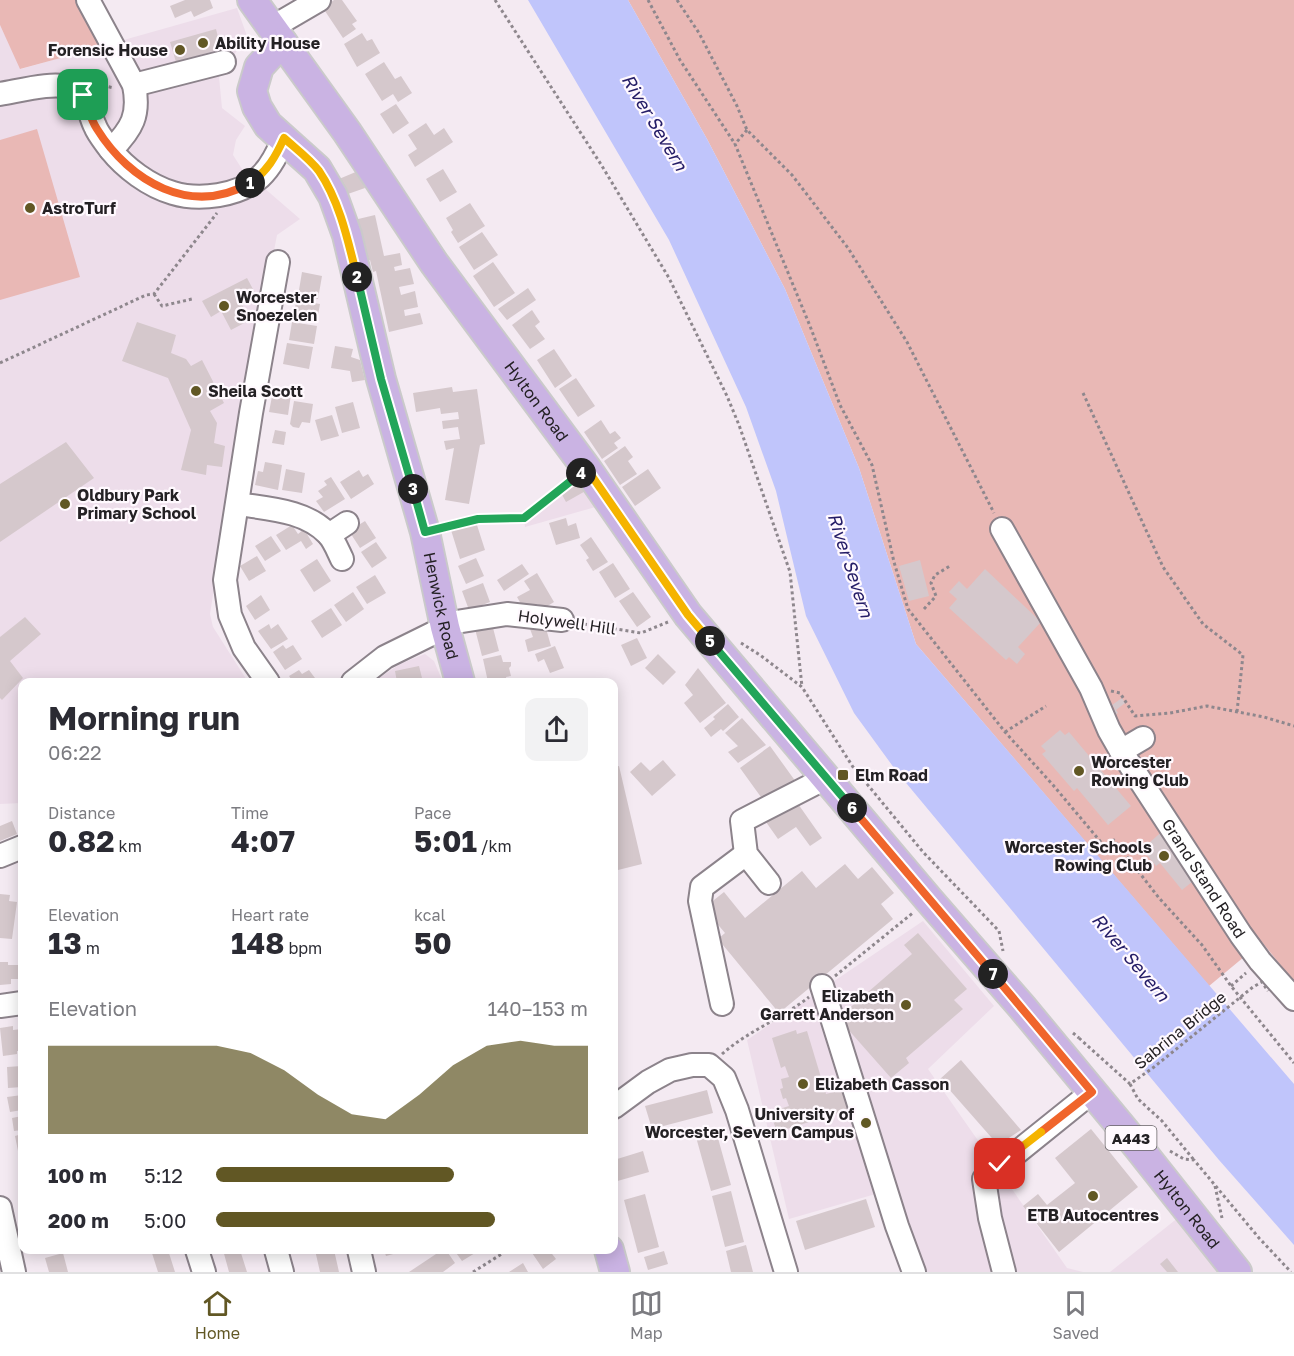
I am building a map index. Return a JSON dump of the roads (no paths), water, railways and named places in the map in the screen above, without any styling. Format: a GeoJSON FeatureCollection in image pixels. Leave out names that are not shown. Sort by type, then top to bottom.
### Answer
{"type":"FeatureCollection","features":[{"type":"Feature","properties":{"kind":"main road","name":"Hylton Road"},"geometry":{"type":"LineString","coordinates":[[252,0],[346,132],[434,263],[587,469],[688,615],[1092,1092],[1237,1272]]}},
{"type":"Feature","properties":{"kind":"main road","name":"Henwick Road"},"geometry":{"type":"LineString","coordinates":[[276,35],[259,67],[252,91],[257,107],[268,125],[317,169],[333,196],[347,235],[381,379],[425,532],[445,627],[459,678]]}},
{"type":"Feature","properties":{"kind":"main road"},"geometry":{"type":"LineString","coordinates":[[610,1254],[615,1272]]}},
{"type":"Feature","properties":{"kind":"street"},"geometry":{"type":"LineString","coordinates":[[88,0],[134,85],[136,114],[127,135],[111,150]]}},
{"type":"Feature","properties":{"kind":"street"},"geometry":{"type":"LineString","coordinates":[[276,35],[319,0]]}},
{"type":"Feature","properties":{"kind":"street"},"geometry":{"type":"LineString","coordinates":[[134,85],[224,62]]}},
{"type":"Feature","properties":{"kind":"street"},"geometry":{"type":"LineString","coordinates":[[0,94],[39,87],[71,87],[83,95],[95,127],[111,150],[153,185],[174,194],[207,196],[239,190],[261,176],[284,138]]}},
{"type":"Feature","properties":{"kind":"street"},"geometry":{"type":"LineString","coordinates":[[265,678],[244,648],[230,615],[225,580],[278,261]]}},
{"type":"Feature","properties":{"kind":"street"},"geometry":{"type":"LineString","coordinates":[[238,504],[300,515],[338,529],[342,559]]}},
{"type":"Feature","properties":{"kind":"street","name":"Grand Stand Road"},"geometry":{"type":"LineString","coordinates":[[1002,528],[1091,688],[1109,730],[1121,751],[1241,936],[1294,999]]}},
{"type":"Feature","properties":{"kind":"street","name":"Holywell Hill"},"geometry":{"type":"LineString","coordinates":[[357,678],[385,657],[456,622],[507,614],[562,620]]}},
{"type":"Feature","properties":{"kind":"street"},"geometry":{"type":"LineString","coordinates":[[1121,751],[1140,730]]}},
{"type":"Feature","properties":{"kind":"street"},"geometry":{"type":"LineString","coordinates":[[769,883],[746,854],[742,821],[814,784],[824,775]]}},
{"type":"Feature","properties":{"kind":"street"},"geometry":{"type":"LineString","coordinates":[[0,856],[18,849]]}},
{"type":"Feature","properties":{"kind":"street"},"geometry":{"type":"LineString","coordinates":[[722,1004],[700,901],[702,886],[746,854]]}},
{"type":"Feature","properties":{"kind":"street"},"geometry":{"type":"LineString","coordinates":[[822,986],[897,1226],[914,1272]]}},
{"type":"Feature","properties":{"kind":"street"},"geometry":{"type":"LineString","coordinates":[[0,1006],[18,1003]]}},
{"type":"Feature","properties":{"kind":"street"},"geometry":{"type":"LineString","coordinates":[[618,1104],[648,1082],[670,1070],[692,1065],[709,1065],[724,1078],[737,1110],[786,1272]]}},
{"type":"Feature","properties":{"kind":"street"},"geometry":{"type":"LineString","coordinates":[[1004,1272],[990,1218],[984,1179],[1092,1092]]}},
{"type":"Feature","properties":{"kind":"street"},"geometry":{"type":"LineString","coordinates":[[0,1208],[14,1272]]}},
{"type":"Feature","properties":{"kind":"street"},"geometry":{"type":"LineString","coordinates":[[198,1254],[204,1272]]}},
{"type":"Feature","properties":{"kind":"street"},"geometry":{"type":"LineString","coordinates":[[277,1254],[282,1272]]}},
{"type":"Feature","properties":{"kind":"street"},"geometry":{"type":"LineString","coordinates":[[360,1254],[364,1272]]}},
{"type":"Feature","properties":{"kind":"water","name":"River Severn"},"geometry":{"type":"Polygon","coordinates":[[[528,0],[628,0],[707,139],[785,289],[859,468],[916,644],[1294,1084],[1294,1245],[1219,1160],[897,772],[854,713],[806,616],[776,491],[746,407],[669,240],[528,0]]]}},
{"type":"Feature","properties":{"kind":"place","name":"Ability House"},"geometry":{"type":"Point","coordinates":[203,43]}},
{"type":"Feature","properties":{"kind":"place","name":"Forensic House"},"geometry":{"type":"Point","coordinates":[180,50]}},
{"type":"Feature","properties":{"kind":"place","name":"AstroTurf"},"geometry":{"type":"Point","coordinates":[30,208]}},
{"type":"Feature","properties":{"kind":"place","name":"Worcester Snoezelen"},"geometry":{"type":"Point","coordinates":[224,306]}},
{"type":"Feature","properties":{"kind":"place","name":"Sheila Scott"},"geometry":{"type":"Point","coordinates":[196,391]}},
{"type":"Feature","properties":{"kind":"place","name":"Oldbury Park Primary School"},"geometry":{"type":"Point","coordinates":[65,504]}},
{"type":"Feature","properties":{"kind":"place","name":"Worcester Rowing Club"},"geometry":{"type":"Point","coordinates":[1079,771]}},
{"type":"Feature","properties":{"kind":"place","name":"Elm Road"},"geometry":{"type":"Point","coordinates":[843,775]}},
{"type":"Feature","properties":{"kind":"place","name":"Worcester Schools Rowing Club"},"geometry":{"type":"Point","coordinates":[1164,856]}},
{"type":"Feature","properties":{"kind":"place","name":"Elizabeth Garrett Anderson"},"geometry":{"type":"Point","coordinates":[906,1005]}},
{"type":"Feature","properties":{"kind":"place","name":"Elizabeth Casson"},"geometry":{"type":"Point","coordinates":[803,1084]}},
{"type":"Feature","properties":{"kind":"place","name":"University of Worcester, Severn Campus"},"geometry":{"type":"Point","coordinates":[866,1123]}},
{"type":"Feature","properties":{"kind":"place","name":"ETB Autocentres"},"geometry":{"type":"Point","coordinates":[1093,1196]}}]}
